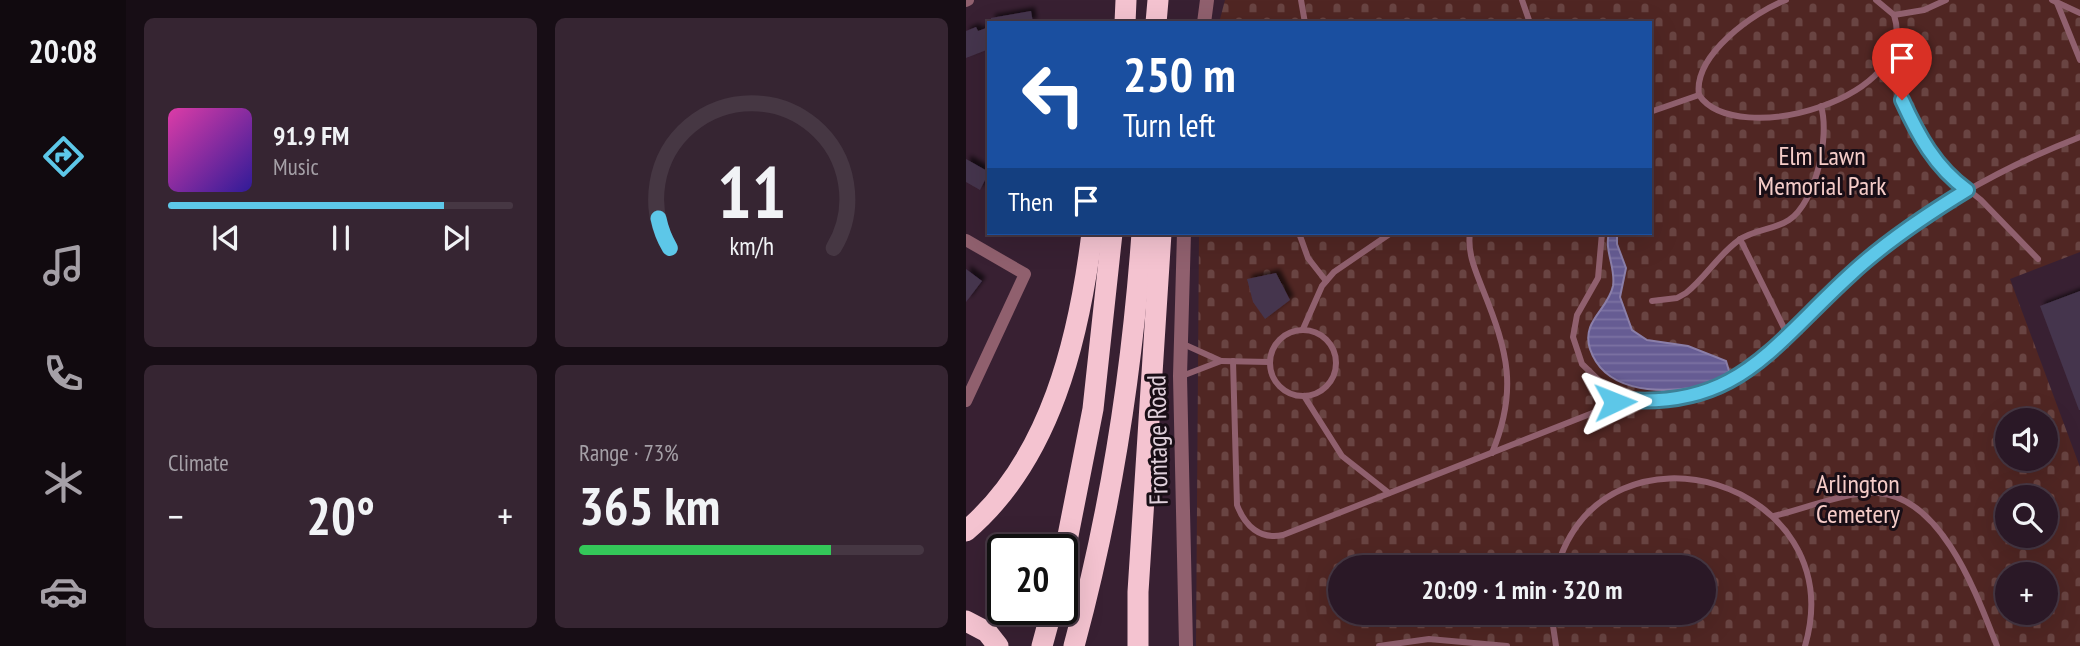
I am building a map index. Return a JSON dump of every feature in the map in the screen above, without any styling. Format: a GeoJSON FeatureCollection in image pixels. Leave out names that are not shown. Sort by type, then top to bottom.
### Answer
{"type":"FeatureCollection","features":[{"type":"Feature","properties":{"kind":"highway"},"geometry":{"type":"LineString","coordinates":[[1156,21],[1158,0]]}},
{"type":"Feature","properties":{"kind":"highway"},"geometry":{"type":"LineString","coordinates":[[1168,0],[1168,21]]}},
{"type":"Feature","properties":{"kind":"highway"},"geometry":{"type":"LineString","coordinates":[[966,531],[1007,487],[1042,426],[1070,352],[1080,312],[1092,235]]}},
{"type":"Feature","properties":{"kind":"highway"},"geometry":{"type":"LineString","coordinates":[[1068,534],[1093,409],[1112,235]]}},
{"type":"Feature","properties":{"kind":"highway"},"geometry":{"type":"LineString","coordinates":[[1074,646],[1113,480],[1128,386],[1142,235]]}},
{"type":"Feature","properties":{"kind":"highway"},"geometry":{"type":"LineString","coordinates":[[1138,646],[1138,592],[1161,235]]}},
{"type":"Feature","properties":{"kind":"highway"},"geometry":{"type":"LineString","coordinates":[[966,621],[987,632],[998,646]]}},
{"type":"Feature","properties":{"kind":"highway"},"geometry":{"type":"LineString","coordinates":[[1042,646],[1048,625]]}},
{"type":"Feature","properties":{"kind":"street"},"geometry":{"type":"LineString","coordinates":[[1204,21],[1207,0]]}},
{"type":"Feature","properties":{"kind":"street","name":"Frontage Road"},"geometry":{"type":"LineString","coordinates":[[1184,235],[1180,376],[1186,646]]}},
{"type":"Feature","properties":{"kind":"street"},"geometry":{"type":"LineString","coordinates":[[966,240],[1025,274],[966,401]]}},
{"type":"Feature","properties":{"kind":"lane"},"geometry":{"type":"LineString","coordinates":[[1301,0],[1305,21]]}},
{"type":"Feature","properties":{"kind":"lane"},"geometry":{"type":"LineString","coordinates":[[1522,0],[1529,21]]}},
{"type":"Feature","properties":{"kind":"lane"},"geometry":{"type":"LineString","coordinates":[[1699,95],[1700,79],[1726,40],[1755,15],[1786,0]]}},
{"type":"Feature","properties":{"kind":"lane"},"geometry":{"type":"LineString","coordinates":[[1699,95],[1718,109],[1752,117],[1789,115],[1821,106],[1866,85],[1889,59],[1895,39],[1894,15],[1876,0]]}},
{"type":"Feature","properties":{"kind":"lane"},"geometry":{"type":"LineString","coordinates":[[1894,15],[1924,10],[1946,0]]}},
{"type":"Feature","properties":{"kind":"lane"},"geometry":{"type":"LineString","coordinates":[[2055,2],[2080,13]]}},
{"type":"Feature","properties":{"kind":"lane"},"geometry":{"type":"LineString","coordinates":[[2055,2],[2080,60]]}},
{"type":"Feature","properties":{"kind":"lane"},"geometry":{"type":"LineString","coordinates":[[1889,59],[1915,128],[1941,168],[2038,259]]}},
{"type":"Feature","properties":{"kind":"lane"},"geometry":{"type":"LineString","coordinates":[[1652,111],[1699,95]]}},
{"type":"Feature","properties":{"kind":"lane"},"geometry":{"type":"LineString","coordinates":[[1652,301],[1677,298],[1686,293],[1740,239],[1761,228],[1786,222],[1806,199],[1824,138],[1825,118],[1821,106]]}},
{"type":"Feature","properties":{"kind":"lane"},"geometry":{"type":"LineString","coordinates":[[1602,235],[1598,278],[1577,315],[1573,337],[1583,364],[1615,399],[1658,401],[1713,391],[1762,360],[1874,255],[1967,190],[2008,167],[2080,137]]}},
{"type":"Feature","properties":{"kind":"lane"},"geometry":{"type":"LineString","coordinates":[[1300,235],[1308,258],[1326,281]]}},
{"type":"Feature","properties":{"kind":"lane"},"geometry":{"type":"LineString","coordinates":[[1303,329],[1326,281],[1347,261],[1388,235]]}},
{"type":"Feature","properties":{"kind":"lane"},"geometry":{"type":"LineString","coordinates":[[1470,235],[1470,254],[1500,333],[1509,380],[1507,413],[1492,453]]}},
{"type":"Feature","properties":{"kind":"lane"},"geometry":{"type":"LineString","coordinates":[[1740,239],[1787,334]]}},
{"type":"Feature","properties":{"kind":"lane"},"geometry":{"type":"LineString","coordinates":[[1303,329],[1327,339],[1336,359],[1335,372],[1329,384],[1318,393],[1304,396],[1280,387],[1273,377],[1269,362],[1272,350],[1282,337],[1303,329]]}},
{"type":"Feature","properties":{"kind":"lane"},"geometry":{"type":"LineString","coordinates":[[1181,343],[1222,361]]}},
{"type":"Feature","properties":{"kind":"lane"},"geometry":{"type":"LineString","coordinates":[[1180,376],[1222,361],[1269,362]]}},
{"type":"Feature","properties":{"kind":"lane"},"geometry":{"type":"LineString","coordinates":[[1233,361],[1235,495],[1240,513],[1251,528],[1266,536],[1283,535],[1609,408],[1615,399]]}},
{"type":"Feature","properties":{"kind":"lane"},"geometry":{"type":"LineString","coordinates":[[1304,396],[1342,456],[1390,493]]}},
{"type":"Feature","properties":{"kind":"lane"},"geometry":{"type":"LineString","coordinates":[[1563,555],[1575,530],[1598,506],[1625,489],[1653,480],[1681,477],[1728,486],[1752,498],[1774,516],[1791,538],[1804,564],[1810,591],[1811,618],[1805,646]]}},
{"type":"Feature","properties":{"kind":"lane"},"geometry":{"type":"LineString","coordinates":[[1774,516],[1869,493],[1901,498],[1930,522],[1961,563],[1997,646]]}},
{"type":"Feature","properties":{"kind":"lane"},"geometry":{"type":"LineString","coordinates":[[1553,625],[1556,646]]}},
{"type":"Feature","properties":{"kind":"lane"},"geometry":{"type":"LineString","coordinates":[[1380,646],[1429,639],[1507,646]]}},
{"type":"Feature","properties":{"kind":"green space","name":"Elm Lawn Memorial Park"},"geometry":{"type":"Polygon","coordinates":[[[1225,0],[2080,0],[2080,252],[2010,279],[2080,467],[2080,646],[1196,646],[1199,235],[1652,235],[1652,21],[1220,21],[1225,0]]]}},
{"type":"Feature","properties":{"kind":"shaded area"},"geometry":{"type":"Polygon","coordinates":[[[1609,235],[1617,235],[1617,244],[1626,268],[1620,297],[1632,330],[1647,340],[1688,346],[1726,361],[1729,371],[1726,376],[1713,384],[1691,388],[1647,389],[1619,381],[1607,374],[1597,363],[1588,339],[1592,323],[1613,286],[1609,235]]]}},
{"type":"Feature","properties":{"kind":"building"},"geometry":{"type":"Polygon","coordinates":[[[1031,11],[1033,21],[991,21],[991,18],[1031,11]]]}},
{"type":"Feature","properties":{"kind":"building"},"geometry":{"type":"Polygon","coordinates":[[[976,27],[978,31],[987,28],[987,50],[966,58],[966,31],[976,27]]]}},
{"type":"Feature","properties":{"kind":"building"},"geometry":{"type":"Polygon","coordinates":[[[966,159],[987,171],[980,190],[966,182],[966,159]]]}},
{"type":"Feature","properties":{"kind":"building"},"geometry":{"type":"Polygon","coordinates":[[[966,269],[982,281],[966,302],[966,269]]]}},
{"type":"Feature","properties":{"kind":"building"},"geometry":{"type":"Polygon","coordinates":[[[1276,273],[1290,300],[1265,319],[1253,302],[1247,279],[1276,273]]]}},
{"type":"Feature","properties":{"kind":"building"},"geometry":{"type":"Polygon","coordinates":[[[2080,291],[2080,410],[2079,410],[2040,306],[2080,291]]]}},
{"type":"Feature","properties":{"kind":"route"},"geometry":{"type":"LineString","coordinates":[[1615,402],[1615,399],[1658,401],[1696,395],[1713,391],[1747,372],[1851,274],[1920,220],[1967,190],[1955,182],[1930,153],[1902,100]]}},
{"type":"Feature","properties":{"kind":"park label","name":"Arlington Cemetery"},"geometry":{"type":"Point","coordinates":[1858,498]}}]}
